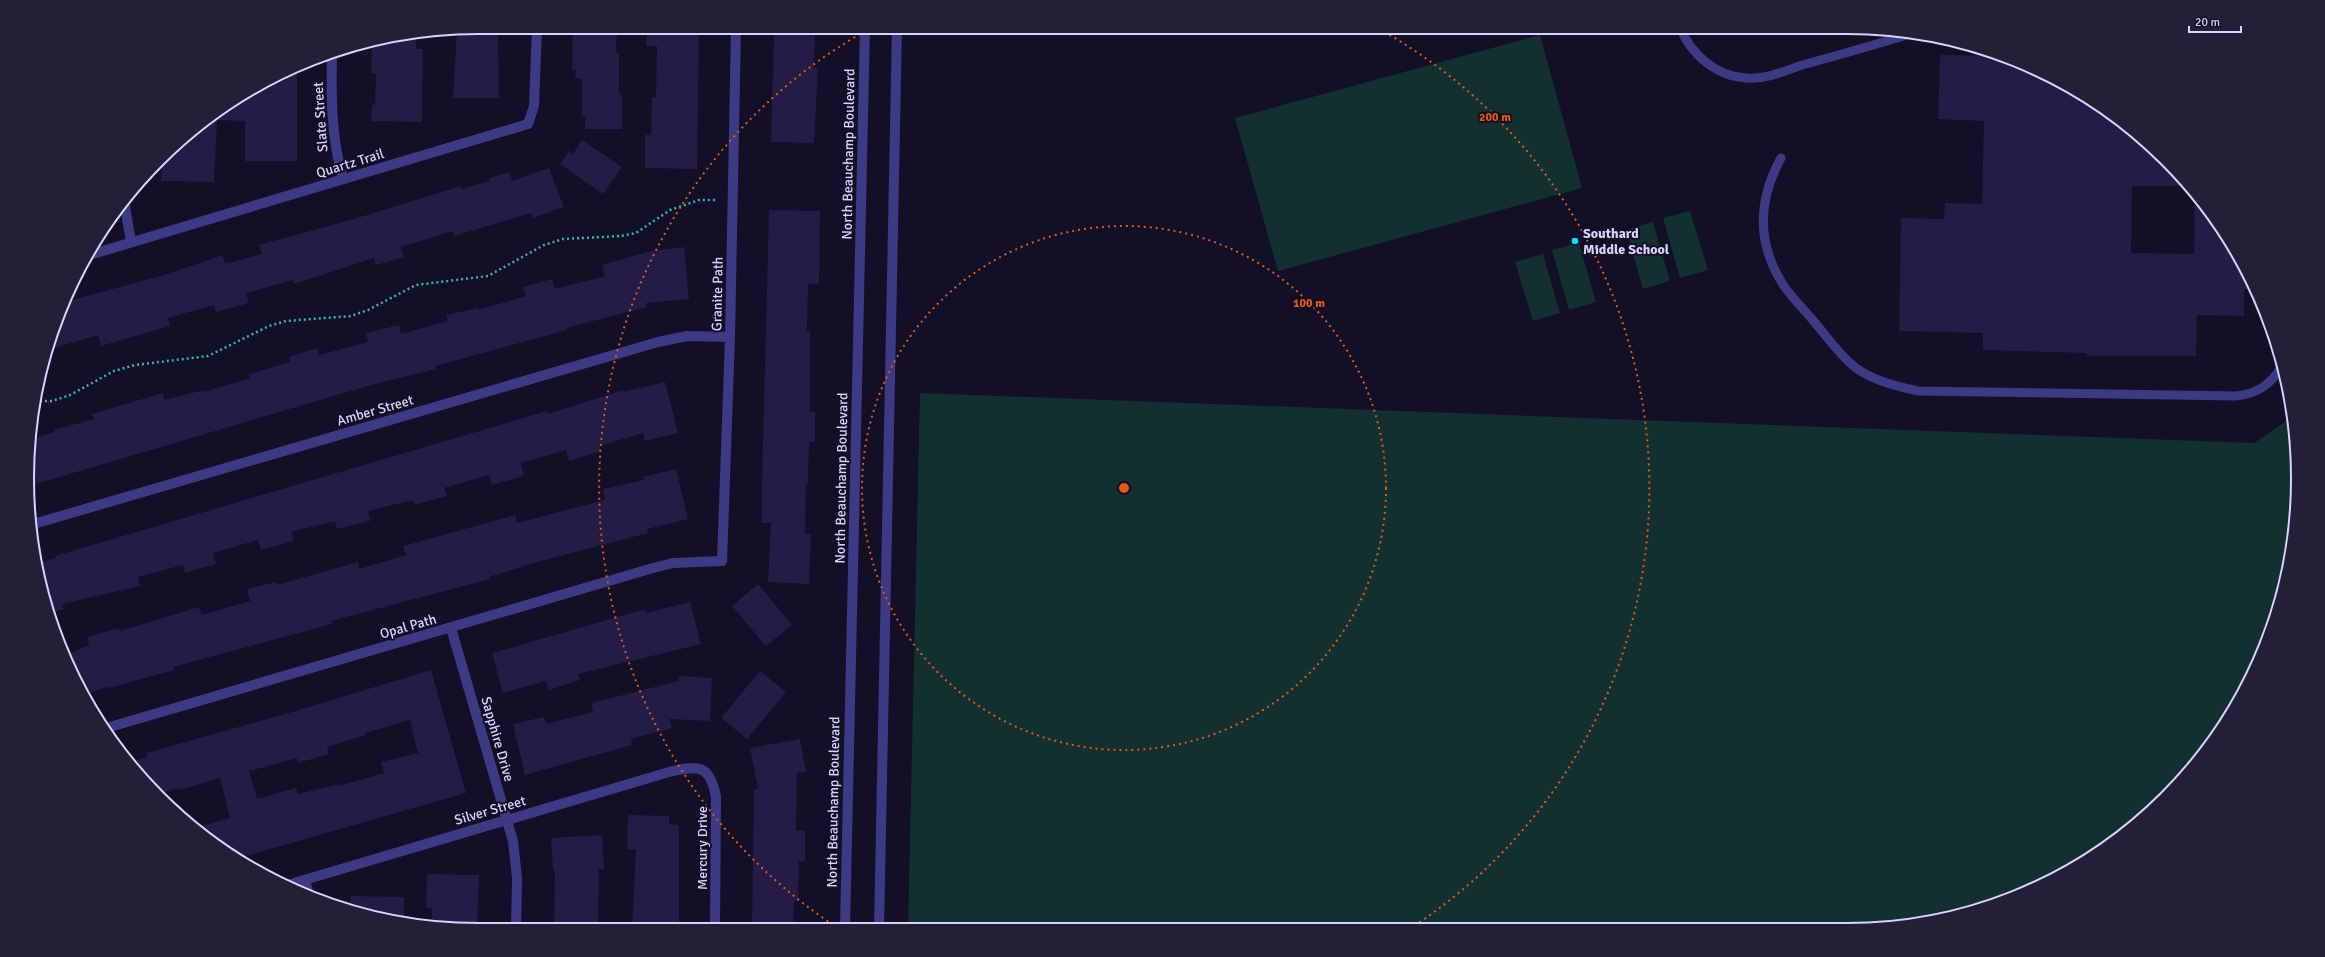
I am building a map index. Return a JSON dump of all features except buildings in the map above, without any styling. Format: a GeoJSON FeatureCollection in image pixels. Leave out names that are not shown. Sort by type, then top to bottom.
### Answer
{"type":"FeatureCollection","features":[{"type":"Feature","properties":{"kind":"street","name":"Quartz Trail"},"geometry":{"type":"LineString","coordinates":[[96,253],[528,124],[534,106],[536,34]]}},
{"type":"Feature","properties":{"kind":"street","name":"Granite Path"},"geometry":{"type":"LineString","coordinates":[[722,561],[730,337],[736,34]]}},
{"type":"Feature","properties":{"kind":"street","name":"North Beauchamp Boulevard"},"geometry":{"type":"LineString","coordinates":[[845,923],[865,34]]}},
{"type":"Feature","properties":{"kind":"street"},"geometry":{"type":"LineString","coordinates":[[879,923],[897,34]]}},
{"type":"Feature","properties":{"kind":"street","name":"Slate Street"},"geometry":{"type":"LineString","coordinates":[[332,59],[332,127],[335,151],[343,179]]}},
{"type":"Feature","properties":{"kind":"street"},"geometry":{"type":"LineString","coordinates":[[125,209],[131,242]]}},
{"type":"Feature","properties":{"kind":"street","name":"Amber Street"},"geometry":{"type":"LineString","coordinates":[[37,523],[658,342],[688,336],[730,337]]}},
{"type":"Feature","properties":{"kind":"street","name":"Opal Path"},"geometry":{"type":"LineString","coordinates":[[111,728],[673,563],[722,561]]}},
{"type":"Feature","properties":{"kind":"street","name":"Sapphire Drive"},"geometry":{"type":"LineString","coordinates":[[451,628],[507,820],[515,858],[516,923]]}},
{"type":"Feature","properties":{"kind":"street","name":"Silver Street"},"geometry":{"type":"LineString","coordinates":[[295,883],[669,772],[695,768],[704,770]]}},
{"type":"Feature","properties":{"kind":"street","name":"Mercury Drive"},"geometry":{"type":"LineString","coordinates":[[704,770],[711,777],[714,786],[716,808],[715,923]]}},
{"type":"Feature","properties":{"kind":"street"},"geometry":{"type":"LineString","coordinates":[[305,880],[307,889]]}},
{"type":"Feature","properties":{"kind":"lane"},"geometry":{"type":"LineString","coordinates":[[1684,34],[1693,51],[1704,61],[1726,74],[1748,78],[1775,74],[1899,37]]}},
{"type":"Feature","properties":{"kind":"lane"},"geometry":{"type":"LineString","coordinates":[[1781,158],[1764,196],[1762,218],[1765,243],[1772,266],[1783,284],[1849,363],[1891,385],[1918,391],[2236,396],[2257,392],[2268,384],[2278,372]]}},
{"type":"Feature","properties":{"kind":"path"},"geometry":{"type":"LineString","coordinates":[[41,402],[52,401],[70,396],[114,371],[135,366],[208,356],[269,326],[286,321],[351,316],[368,310],[416,285],[488,276],[544,245],[563,239],[621,236],[636,233],[670,210],[699,200],[715,200]]}},
{"type":"Feature","properties":{"kind":"green space"},"geometry":{"type":"Polygon","coordinates":[[[1540,35],[1582,188],[1278,271],[1235,118],[1540,35]]]}},
{"type":"Feature","properties":{"kind":"green space"},"geometry":{"type":"Polygon","coordinates":[[[1690,211],[1708,270],[1680,278],[1663,218],[1690,211]]]}},
{"type":"Feature","properties":{"kind":"green space"},"geometry":{"type":"Polygon","coordinates":[[[1653,222],[1670,281],[1643,289],[1626,230],[1653,222]]]}},
{"type":"Feature","properties":{"kind":"green space"},"geometry":{"type":"Polygon","coordinates":[[[1579,243],[1596,302],[1569,310],[1552,250],[1579,243]]]}},
{"type":"Feature","properties":{"kind":"green space"},"geometry":{"type":"Polygon","coordinates":[[[1543,254],[1560,313],[1533,321],[1515,262],[1543,254]]]}},
{"type":"Feature","properties":{"kind":"green space"},"geometry":{"type":"Polygon","coordinates":[[[920,393],[2254,443],[2287,420],[2291,478],[2290,508],[2282,565],[2276,594],[2257,649],[2231,701],[2216,725],[2181,772],[2140,813],[2093,848],[2069,863],[2017,889],[1962,908],[1933,914],[1876,922],[1846,923],[908,923],[920,393]]]}},
{"type":"Feature","properties":{"kind":"place","name":"Southard Middle School"},"geometry":{"type":"Point","coordinates":[1575,241]}}]}
